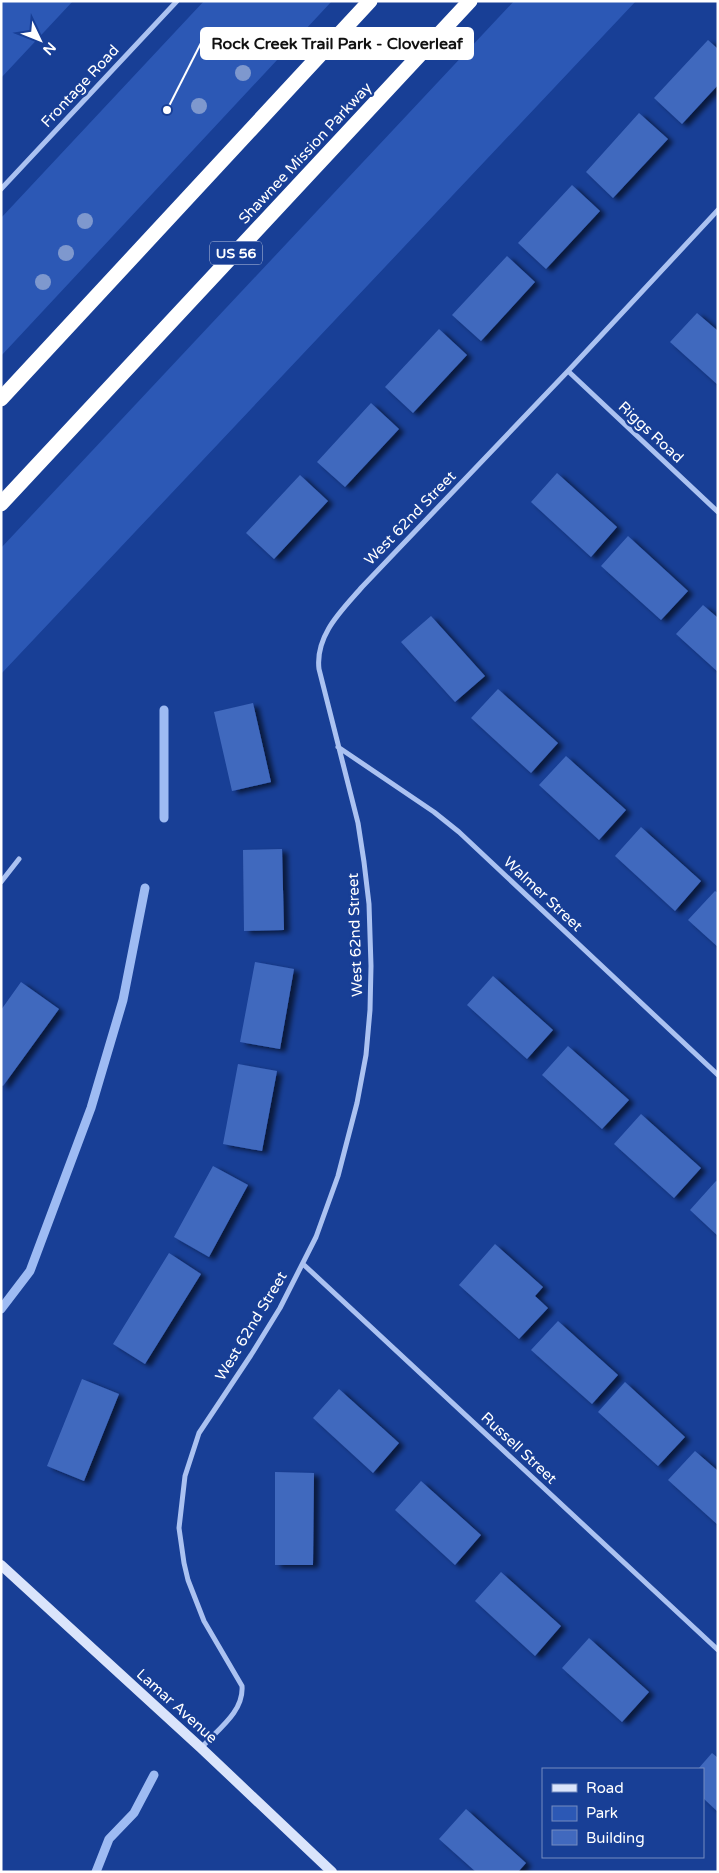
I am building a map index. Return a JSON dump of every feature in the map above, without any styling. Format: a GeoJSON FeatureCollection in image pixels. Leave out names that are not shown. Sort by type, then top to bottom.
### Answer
{"type":"FeatureCollection","features":[{"type":"Feature","properties":{"kind":"highway"},"geometry":{"type":"LineString","coordinates":[[1,399],[370,1]]}},
{"type":"Feature","properties":{"kind":"highway","name":"Shawnee Mission Parkway"},"geometry":{"type":"LineString","coordinates":[[1,504],[470,1]]}},
{"type":"Feature","properties":{"kind":"street","name":"Frontage Road"},"geometry":{"type":"LineString","coordinates":[[1,189],[178,1]]}},
{"type":"Feature","properties":{"kind":"street","name":"West 62nd Street"},"geometry":{"type":"LineString","coordinates":[[201,1748],[238,1708],[242,1686],[201,1615],[188,1580],[179,1528],[185,1476],[200,1433],[252,1355],[303,1264],[327,1207],[346,1144],[357,1103],[366,1055],[372,966],[369,904],[358,822],[318,660],[320,643],[339,614],[362,586],[568,372],[718,210]]}},
{"type":"Feature","properties":{"kind":"street","name":"Riggs Road"},"geometry":{"type":"LineString","coordinates":[[568,372],[718,512]]}},
{"type":"Feature","properties":{"kind":"street","name":"Walmer Street"},"geometry":{"type":"LineString","coordinates":[[338,747],[434,812],[459,832],[718,1075]]}},
{"type":"Feature","properties":{"kind":"street"},"geometry":{"type":"LineString","coordinates":[[1,882],[19,859]]}},
{"type":"Feature","properties":{"kind":"street","name":"Russell Street"},"geometry":{"type":"LineString","coordinates":[[303,1264],[718,1650]]}},
{"type":"Feature","properties":{"kind":"street","name":"Lamar Avenue"},"geometry":{"type":"LineString","coordinates":[[3,1569],[201,1748],[332,1872]]}},
{"type":"Feature","properties":{"kind":"green space"},"geometry":{"type":"Polygon","coordinates":[[[1,1],[73,1],[1,78],[1,1]]]}},
{"type":"Feature","properties":{"kind":"green space"},"geometry":{"type":"Polygon","coordinates":[[[204,1],[332,1],[1,356],[1,218],[204,1]]]}},
{"type":"Feature","properties":{"kind":"green space"},"geometry":{"type":"Polygon","coordinates":[[[514,1],[636,1],[1,674],[1,548],[514,1]]]}},
{"type":"Feature","properties":{"kind":"building"},"geometry":{"type":"Polygon","coordinates":[[[708,40],[718,49],[718,85],[682,124],[654,98],[708,40]]]}},
{"type":"Feature","properties":{"kind":"building"},"geometry":{"type":"Polygon","coordinates":[[[639,113],[668,139],[613,198],[586,172],[639,113]]]}},
{"type":"Feature","properties":{"kind":"building"},"geometry":{"type":"Polygon","coordinates":[[[572,185],[600,211],[546,269],[518,243],[572,185]]]}},
{"type":"Feature","properties":{"kind":"building"},"geometry":{"type":"Polygon","coordinates":[[[507,256],[535,282],[481,341],[452,315],[507,256]]]}},
{"type":"Feature","properties":{"kind":"building"},"geometry":{"type":"Polygon","coordinates":[[[697,313],[718,331],[718,385],[670,342],[697,313]]]}},
{"type":"Feature","properties":{"kind":"building"},"geometry":{"type":"Polygon","coordinates":[[[439,329],[467,355],[413,413],[385,387],[439,329]]]}},
{"type":"Feature","properties":{"kind":"building"},"geometry":{"type":"Polygon","coordinates":[[[371,403],[399,429],[345,487],[317,462],[371,403]]]}},
{"type":"Feature","properties":{"kind":"building"},"geometry":{"type":"Polygon","coordinates":[[[557,473],[617,527],[591,557],[531,502],[557,473]]]}},
{"type":"Feature","properties":{"kind":"building"},"geometry":{"type":"Polygon","coordinates":[[[300,475],[328,501],[274,559],[246,533],[300,475]]]}},
{"type":"Feature","properties":{"kind":"building"},"geometry":{"type":"Polygon","coordinates":[[[628,536],[688,591],[661,620],[601,566],[628,536]]]}},
{"type":"Feature","properties":{"kind":"building"},"geometry":{"type":"Polygon","coordinates":[[[703,605],[718,618],[718,672],[676,634],[703,605]]]}},
{"type":"Feature","properties":{"kind":"building"},"geometry":{"type":"Polygon","coordinates":[[[431,616],[485,676],[455,702],[401,642],[431,616]]]}},
{"type":"Feature","properties":{"kind":"building"},"geometry":{"type":"Polygon","coordinates":[[[498,689],[558,743],[531,773],[471,718],[498,689]]]}},
{"type":"Feature","properties":{"kind":"building"},"geometry":{"type":"Polygon","coordinates":[[[253,703],[271,782],[232,791],[214,712],[253,703]]]}},
{"type":"Feature","properties":{"kind":"building"},"geometry":{"type":"Polygon","coordinates":[[[566,756],[626,810],[599,840],[539,785],[566,756]]]}},
{"type":"Feature","properties":{"kind":"building"},"geometry":{"type":"Polygon","coordinates":[[[641,827],[701,881],[675,911],[615,856],[641,827]]]}},
{"type":"Feature","properties":{"kind":"building"},"geometry":{"type":"Polygon","coordinates":[[[282,849],[284,930],[244,931],[243,850],[282,849]]]}},
{"type":"Feature","properties":{"kind":"building"},"geometry":{"type":"Polygon","coordinates":[[[715,891],[718,893],[718,947],[688,920],[715,891]]]}},
{"type":"Feature","properties":{"kind":"building"},"geometry":{"type":"Polygon","coordinates":[[[255,962],[294,969],[280,1049],[240,1042],[255,962]]]}},
{"type":"Feature","properties":{"kind":"building"},"geometry":{"type":"Polygon","coordinates":[[[493,976],[553,1030],[527,1059],[467,1005],[493,976]]]}},
{"type":"Feature","properties":{"kind":"building"},"geometry":{"type":"Polygon","coordinates":[[[21,982],[59,1009],[3,1086],[1,1085],[1,1010],[21,982]]]}},
{"type":"Feature","properties":{"kind":"building"},"geometry":{"type":"Polygon","coordinates":[[[568,1046],[629,1100],[602,1129],[542,1075],[568,1046]]]}},
{"type":"Feature","properties":{"kind":"building"},"geometry":{"type":"Polygon","coordinates":[[[238,1064],[277,1071],[262,1151],[223,1144],[238,1064]]]}},
{"type":"Feature","properties":{"kind":"building"},"geometry":{"type":"Polygon","coordinates":[[[641,1114],[701,1168],[674,1198],[614,1144],[641,1114]]]}},
{"type":"Feature","properties":{"kind":"building"},"geometry":{"type":"Polygon","coordinates":[[[213,1166],[248,1185],[209,1257],[174,1237],[213,1166]]]}},
{"type":"Feature","properties":{"kind":"building"},"geometry":{"type":"Polygon","coordinates":[[[716,1181],[718,1182],[718,1236],[690,1210],[716,1181]]]}},
{"type":"Feature","properties":{"kind":"building"},"geometry":{"type":"Polygon","coordinates":[[[495,1244],[543,1287],[535,1296],[548,1308],[519,1339],[459,1285],[495,1244]]]}},
{"type":"Feature","properties":{"kind":"building"},"geometry":{"type":"Polygon","coordinates":[[[169,1253],[201,1274],[145,1364],[113,1344],[169,1253]]]}},
{"type":"Feature","properties":{"kind":"building"},"geometry":{"type":"Polygon","coordinates":[[[558,1321],[618,1375],[592,1404],[531,1350],[558,1321]]]}},
{"type":"Feature","properties":{"kind":"building"},"geometry":{"type":"Polygon","coordinates":[[[82,1379],[119,1394],[84,1481],[47,1466],[82,1379]]]}},
{"type":"Feature","properties":{"kind":"building"},"geometry":{"type":"Polygon","coordinates":[[[625,1382],[685,1437],[658,1466],[598,1412],[625,1382]]]}},
{"type":"Feature","properties":{"kind":"building"},"geometry":{"type":"Polygon","coordinates":[[[339,1389],[399,1443],[373,1473],[313,1418],[339,1389]]]}},
{"type":"Feature","properties":{"kind":"building"},"geometry":{"type":"Polygon","coordinates":[[[695,1451],[718,1471],[718,1525],[668,1480],[695,1451]]]}},
{"type":"Feature","properties":{"kind":"building"},"geometry":{"type":"Polygon","coordinates":[[[275,1472],[314,1473],[313,1565],[275,1565],[275,1472]]]}},
{"type":"Feature","properties":{"kind":"building"},"geometry":{"type":"Polygon","coordinates":[[[421,1481],[481,1535],[455,1565],[395,1510],[421,1481]]]}},
{"type":"Feature","properties":{"kind":"building"},"geometry":{"type":"Polygon","coordinates":[[[501,1572],[561,1626],[535,1656],[475,1601],[501,1572]]]}},
{"type":"Feature","properties":{"kind":"building"},"geometry":{"type":"Polygon","coordinates":[[[589,1638],[649,1692],[622,1722],[562,1668],[589,1638]]]}},
{"type":"Feature","properties":{"kind":"building"},"geometry":{"type":"Polygon","coordinates":[[[712,1753],[718,1758],[718,1812],[704,1799],[704,1768],[699,1768],[712,1753]]]}},
{"type":"Feature","properties":{"kind":"building"},"geometry":{"type":"Polygon","coordinates":[[[466,1809],[526,1863],[518,1872],[476,1872],[439,1839],[466,1809]]]}},
{"type":"Feature","properties":{"kind":"waterway"},"geometry":{"type":"LineString","coordinates":[[164,710],[164,818]]}},
{"type":"Feature","properties":{"kind":"waterway"},"geometry":{"type":"LineString","coordinates":[[1,1309],[30,1271],[91,1108],[123,1000],[145,888]]}},
{"type":"Feature","properties":{"kind":"waterway"},"geometry":{"type":"LineString","coordinates":[[96,1872],[109,1839],[134,1813],[154,1775]]}},
{"type":"Feature","properties":{"kind":"place","name":"Rock Creek Trail Park - Cloverleaf"},"geometry":{"type":"Point","coordinates":[167,110]}}]}
